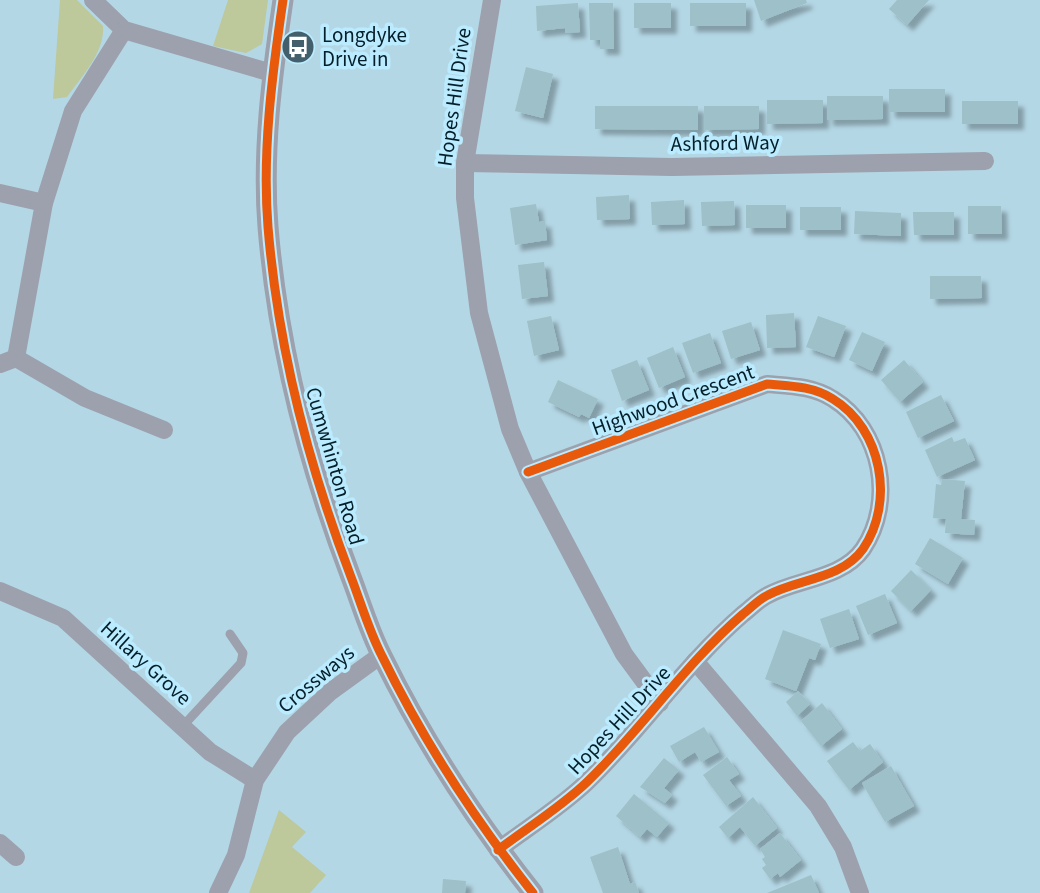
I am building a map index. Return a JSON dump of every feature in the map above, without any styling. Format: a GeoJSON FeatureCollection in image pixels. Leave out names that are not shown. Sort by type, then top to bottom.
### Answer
{"type":"FeatureCollection","features":[{"type":"Feature","properties":{"kind":"street"},"geometry":{"type":"LineString","coordinates":[[93,0],[124,30],[272,73]]}},
{"type":"Feature","properties":{"kind":"street","name":"Cumwhinton Road"},"geometry":{"type":"LineString","coordinates":[[283,0],[272,73],[268,225],[281,328],[306,445],[339,546],[381,655],[454,784],[498,850],[533,893]]}},
{"type":"Feature","properties":{"kind":"street","name":"Hopes Hill Drive"},"geometry":{"type":"LineString","coordinates":[[492,0],[469,125],[465,163],[465,198],[479,313],[510,429],[528,472],[624,654],[660,703]]}},
{"type":"Feature","properties":{"kind":"street"},"geometry":{"type":"LineString","coordinates":[[124,30],[73,111],[44,203],[8,361],[85,398],[164,430]]}},
{"type":"Feature","properties":{"kind":"street","name":"Ashford Way"},"geometry":{"type":"LineString","coordinates":[[465,163],[672,166],[985,160]]}},
{"type":"Feature","properties":{"kind":"street"},"geometry":{"type":"LineString","coordinates":[[0,193],[44,203]]}},
{"type":"Feature","properties":{"kind":"street","name":"Highwood Crescent"},"geometry":{"type":"LineString","coordinates":[[528,472],[766,384],[806,387],[833,399],[856,418],[870,438],[878,462],[880,490],[877,523],[862,552],[822,576],[768,595],[741,616],[695,662]]}},
{"type":"Feature","properties":{"kind":"street","name":"Hillary Grove"},"geometry":{"type":"LineString","coordinates":[[0,592],[63,618],[210,752],[256,780]]}},
{"type":"Feature","properties":{"kind":"street","name":"Crossways"},"geometry":{"type":"LineString","coordinates":[[218,893],[236,856],[256,780],[287,732],[330,692],[381,655]]}},
{"type":"Feature","properties":{"kind":"street"},"geometry":{"type":"LineString","coordinates":[[695,662],[818,806],[844,847],[860,893]]}},
{"type":"Feature","properties":{"kind":"street","name":"Hopes Hill Drive"},"geometry":{"type":"LineString","coordinates":[[498,850],[586,783],[695,662]]}},
{"type":"Feature","properties":{"kind":"street"},"geometry":{"type":"LineString","coordinates":[[0,843],[16,857]]}},
{"type":"Feature","properties":{"kind":"lane"},"geometry":{"type":"LineString","coordinates":[[182,727],[241,663],[243,653],[230,634]]}},
{"type":"Feature","properties":{"kind":"green space"},"geometry":{"type":"Polygon","coordinates":[[[60,0],[77,0],[103,26],[103,36],[91,63],[67,97],[53,99],[60,0]]]}},
{"type":"Feature","properties":{"kind":"green space"},"geometry":{"type":"Polygon","coordinates":[[[228,0],[268,0],[262,44],[246,53],[213,46],[228,0]]]}},
{"type":"Feature","properties":{"kind":"green space"},"geometry":{"type":"Polygon","coordinates":[[[279,810],[306,832],[292,847],[326,875],[310,893],[249,893],[279,810]]]}},
{"type":"Feature","properties":{"kind":"building"},"geometry":{"type":"Polygon","coordinates":[[[754,0],[806,0],[807,3],[761,21],[754,0]]]}},
{"type":"Feature","properties":{"kind":"building"},"geometry":{"type":"Polygon","coordinates":[[[897,0],[929,0],[907,25],[889,9],[897,0]]]}},
{"type":"Feature","properties":{"kind":"building"},"geometry":{"type":"Polygon","coordinates":[[[578,3],[580,32],[565,33],[565,28],[537,31],[536,6],[578,3]]]}},
{"type":"Feature","properties":{"kind":"building"},"geometry":{"type":"Polygon","coordinates":[[[589,3],[613,3],[614,49],[600,49],[600,40],[590,40],[589,3]]]}},
{"type":"Feature","properties":{"kind":"building"},"geometry":{"type":"Polygon","coordinates":[[[634,3],[671,3],[671,28],[634,28],[634,3]]]}},
{"type":"Feature","properties":{"kind":"building"},"geometry":{"type":"Polygon","coordinates":[[[690,3],[746,3],[746,26],[690,26],[690,3]]]}},
{"type":"Feature","properties":{"kind":"building"},"geometry":{"type":"Polygon","coordinates":[[[526,67],[553,74],[543,118],[515,111],[526,67]]]}},
{"type":"Feature","properties":{"kind":"building"},"geometry":{"type":"Polygon","coordinates":[[[889,89],[945,89],[945,112],[889,112],[889,89]]]}},
{"type":"Feature","properties":{"kind":"building"},"geometry":{"type":"Polygon","coordinates":[[[827,96],[883,96],[883,119],[827,120],[827,96]]]}},
{"type":"Feature","properties":{"kind":"building"},"geometry":{"type":"Polygon","coordinates":[[[767,100],[823,100],[823,123],[767,124],[767,100]]]}},
{"type":"Feature","properties":{"kind":"building"},"geometry":{"type":"Polygon","coordinates":[[[962,101],[1018,101],[1018,124],[962,124],[962,101]]]}},
{"type":"Feature","properties":{"kind":"building"},"geometry":{"type":"Polygon","coordinates":[[[595,106],[698,106],[698,130],[595,129],[595,106]]]}},
{"type":"Feature","properties":{"kind":"building"},"geometry":{"type":"Polygon","coordinates":[[[704,106],[759,106],[759,129],[704,130],[704,106]]]}},
{"type":"Feature","properties":{"kind":"building"},"geometry":{"type":"Polygon","coordinates":[[[629,195],[630,219],[597,220],[596,197],[629,195]]]}},
{"type":"Feature","properties":{"kind":"building"},"geometry":{"type":"Polygon","coordinates":[[[684,200],[685,224],[652,225],[651,202],[684,200]]]}},
{"type":"Feature","properties":{"kind":"building"},"geometry":{"type":"Polygon","coordinates":[[[734,201],[735,225],[702,226],[701,202],[734,201]]]}},
{"type":"Feature","properties":{"kind":"building"},"geometry":{"type":"Polygon","coordinates":[[[536,204],[539,222],[545,221],[547,240],[515,245],[510,208],[536,204]]]}},
{"type":"Feature","properties":{"kind":"building"},"geometry":{"type":"Polygon","coordinates":[[[746,205],[786,205],[786,228],[746,228],[746,205]]]}},
{"type":"Feature","properties":{"kind":"building"},"geometry":{"type":"Polygon","coordinates":[[[968,206],[1001,206],[1002,234],[968,234],[968,206]]]}},
{"type":"Feature","properties":{"kind":"building"},"geometry":{"type":"Polygon","coordinates":[[[800,207],[841,207],[841,230],[800,230],[800,207]]]}},
{"type":"Feature","properties":{"kind":"building"},"geometry":{"type":"Polygon","coordinates":[[[855,211],[901,213],[901,236],[854,234],[855,211]]]}},
{"type":"Feature","properties":{"kind":"building"},"geometry":{"type":"Polygon","coordinates":[[[913,212],[954,212],[954,235],[914,235],[913,212]]]}},
{"type":"Feature","properties":{"kind":"building"},"geometry":{"type":"Polygon","coordinates":[[[544,262],[548,296],[522,299],[518,265],[544,262]]]}},
{"type":"Feature","properties":{"kind":"building"},"geometry":{"type":"Polygon","coordinates":[[[930,276],[981,276],[982,298],[930,299],[930,276]]]}},
{"type":"Feature","properties":{"kind":"building"},"geometry":{"type":"Polygon","coordinates":[[[794,313],[796,347],[767,348],[766,315],[794,313]]]}},
{"type":"Feature","properties":{"kind":"building"},"geometry":{"type":"Polygon","coordinates":[[[551,316],[559,350],[534,356],[527,321],[551,316]]]}},
{"type":"Feature","properties":{"kind":"building"},"geometry":{"type":"Polygon","coordinates":[[[818,316],[846,326],[834,357],[806,347],[818,316]]]}},
{"type":"Feature","properties":{"kind":"building"},"geometry":{"type":"Polygon","coordinates":[[[751,322],[760,350],[731,359],[722,331],[751,322]]]}},
{"type":"Feature","properties":{"kind":"building"},"geometry":{"type":"Polygon","coordinates":[[[862,332],[885,342],[872,371],[849,360],[862,332]]]}},
{"type":"Feature","properties":{"kind":"building"},"geometry":{"type":"Polygon","coordinates":[[[710,333],[721,363],[693,373],[682,343],[710,333]]]}},
{"type":"Feature","properties":{"kind":"building"},"geometry":{"type":"Polygon","coordinates":[[[673,347],[685,377],[659,388],[647,358],[673,347]]]}},
{"type":"Feature","properties":{"kind":"building"},"geometry":{"type":"Polygon","coordinates":[[[637,360],[649,390],[622,401],[611,370],[637,360]]]}},
{"type":"Feature","properties":{"kind":"building"},"geometry":{"type":"Polygon","coordinates":[[[904,360],[923,382],[900,402],[881,380],[904,360]]]}},
{"type":"Feature","properties":{"kind":"building"},"geometry":{"type":"Polygon","coordinates":[[[558,380],[598,399],[589,418],[581,414],[579,417],[548,402],[558,380]]]}},
{"type":"Feature","properties":{"kind":"building"},"geometry":{"type":"Polygon","coordinates":[[[941,395],[954,421],[918,438],[906,412],[941,395]]]}},
{"type":"Feature","properties":{"kind":"building"},"geometry":{"type":"Polygon","coordinates":[[[952,437],[954,442],[965,438],[975,460],[937,477],[925,450],[952,437]]]}},
{"type":"Feature","properties":{"kind":"building"},"geometry":{"type":"Polygon","coordinates":[[[942,479],[965,481],[961,519],[975,520],[974,535],[945,533],[946,519],[933,518],[936,484],[941,485],[942,479]]]}},
{"type":"Feature","properties":{"kind":"building"},"geometry":{"type":"Polygon","coordinates":[[[930,538],[963,558],[948,584],[915,564],[930,538]]]}},
{"type":"Feature","properties":{"kind":"building"},"geometry":{"type":"Polygon","coordinates":[[[911,570],[931,590],[911,611],[891,591],[911,570]]]}},
{"type":"Feature","properties":{"kind":"building"},"geometry":{"type":"Polygon","coordinates":[[[885,594],[897,623],[868,635],[856,606],[885,594]]]}},
{"type":"Feature","properties":{"kind":"building"},"geometry":{"type":"Polygon","coordinates":[[[849,609],[859,639],[830,648],[820,619],[849,609]]]}},
{"type":"Feature","properties":{"kind":"building"},"geometry":{"type":"Polygon","coordinates":[[[783,630],[821,644],[815,660],[809,658],[796,691],[765,679],[783,630]]]}},
{"type":"Feature","properties":{"kind":"building"},"geometry":{"type":"Polygon","coordinates":[[[798,691],[810,704],[797,716],[786,702],[798,691]]]}},
{"type":"Feature","properties":{"kind":"building"},"geometry":{"type":"Polygon","coordinates":[[[822,703],[842,729],[821,746],[801,721],[822,703]]]}},
{"type":"Feature","properties":{"kind":"building"},"geometry":{"type":"Polygon","coordinates":[[[704,727],[719,752],[701,762],[695,752],[679,762],[670,746],[704,727]]]}},
{"type":"Feature","properties":{"kind":"building"},"geometry":{"type":"Polygon","coordinates":[[[853,742],[860,751],[870,744],[883,762],[849,790],[827,761],[853,742]]]}},
{"type":"Feature","properties":{"kind":"building"},"geometry":{"type":"Polygon","coordinates":[[[727,757],[739,774],[729,780],[741,796],[726,806],[703,775],[727,757]]]}},
{"type":"Feature","properties":{"kind":"building"},"geometry":{"type":"Polygon","coordinates":[[[664,758],[679,770],[664,788],[672,795],[665,803],[640,787],[664,758]]]}},
{"type":"Feature","properties":{"kind":"building"},"geometry":{"type":"Polygon","coordinates":[[[891,766],[914,806],[885,822],[862,783],[891,766]]]}},
{"type":"Feature","properties":{"kind":"building"},"geometry":{"type":"Polygon","coordinates":[[[634,794],[669,823],[657,837],[647,829],[640,837],[616,816],[634,794]]]}},
{"type":"Feature","properties":{"kind":"building"},"geometry":{"type":"Polygon","coordinates":[[[753,797],[777,828],[755,846],[740,827],[728,838],[719,827],[753,797]]]}},
{"type":"Feature","properties":{"kind":"building"},"geometry":{"type":"Polygon","coordinates":[[[780,833],[801,860],[780,877],[778,873],[770,879],[762,868],[766,865],[760,849],[780,833]]]}},
{"type":"Feature","properties":{"kind":"building"},"geometry":{"type":"Polygon","coordinates":[[[618,847],[630,884],[635,882],[639,893],[603,893],[590,857],[618,847]]]}},
{"type":"Feature","properties":{"kind":"building"},"geometry":{"type":"Polygon","coordinates":[[[811,875],[819,893],[767,893],[811,875]]]}},
{"type":"Feature","properties":{"kind":"building"},"geometry":{"type":"Polygon","coordinates":[[[443,879],[466,881],[465,893],[442,893],[443,879]]]}},
{"type":"Feature","properties":{"kind":"cycle path"},"geometry":{"type":"LineString","coordinates":[[283,0],[267,142],[266,199],[279,317],[308,449],[335,534],[382,656],[451,779],[533,893]]}},
{"type":"Feature","properties":{"kind":"cycle path"},"geometry":{"type":"LineString","coordinates":[[498,850],[587,782],[702,654],[758,601],[780,590],[831,573],[854,559],[873,530],[879,510],[878,468],[863,428],[850,412],[833,399],[801,387],[767,384],[528,472]]}},
{"type":"Feature","properties":{"kind":"place","name":"Longdyke Drive in"},"geometry":{"type":"Point","coordinates":[298,47]}}]}
